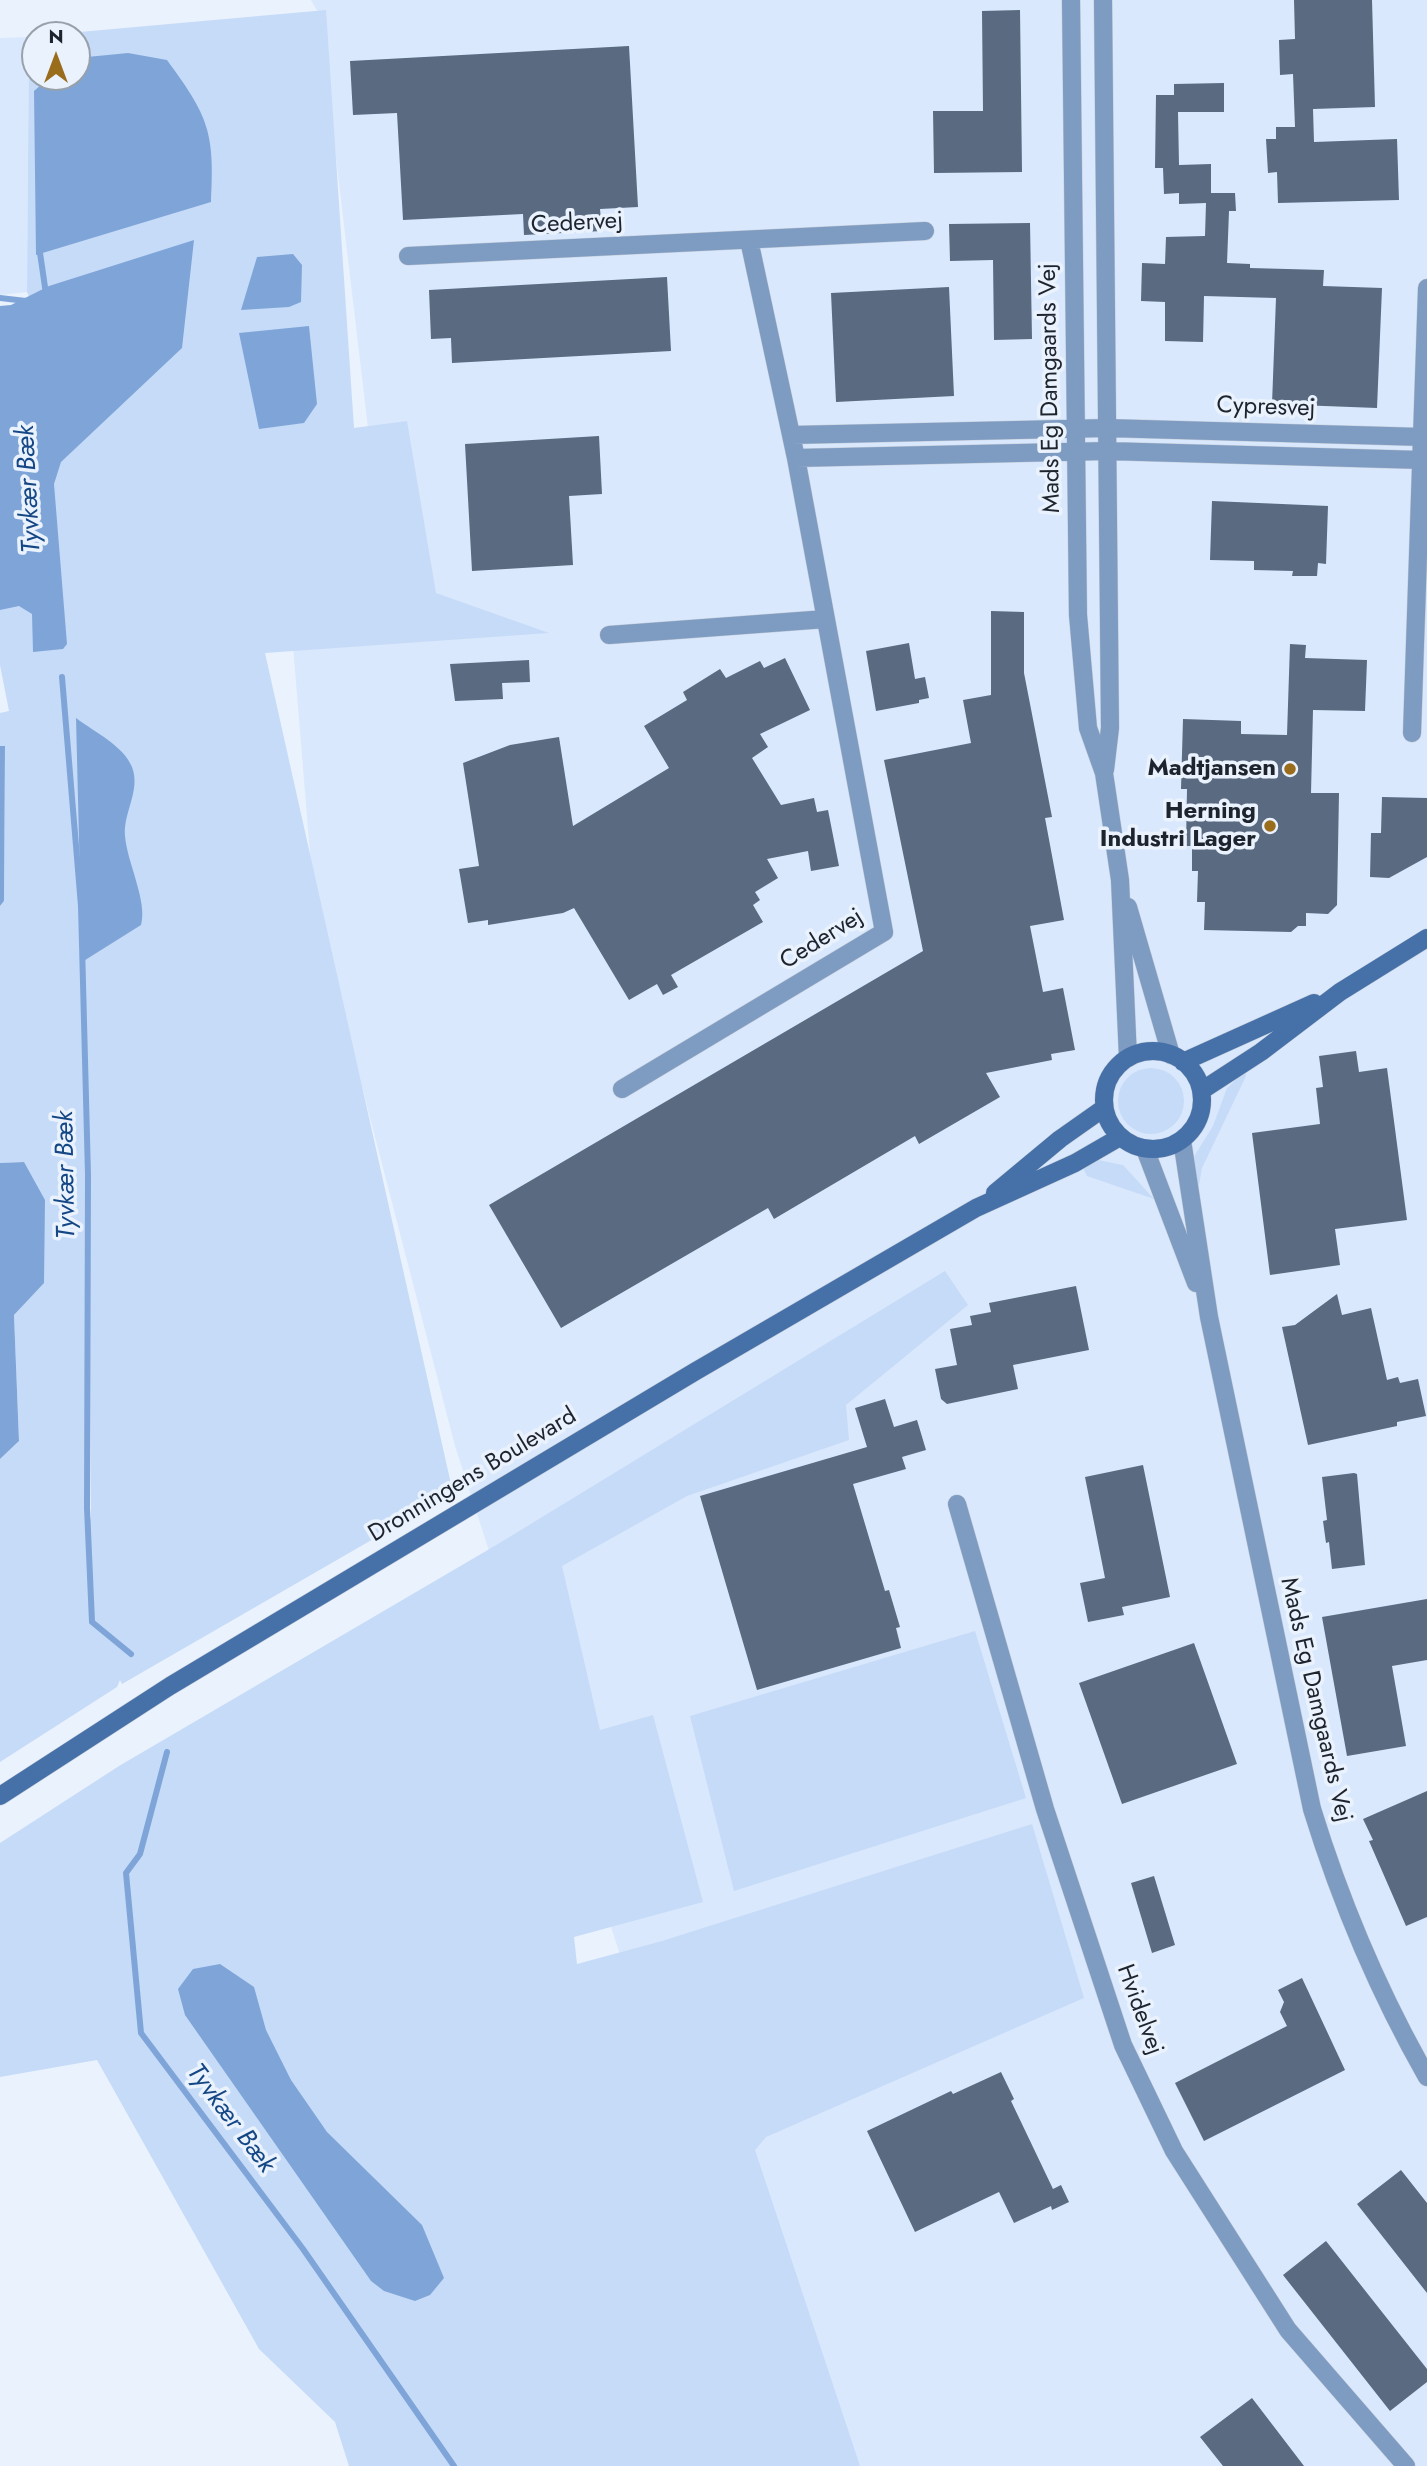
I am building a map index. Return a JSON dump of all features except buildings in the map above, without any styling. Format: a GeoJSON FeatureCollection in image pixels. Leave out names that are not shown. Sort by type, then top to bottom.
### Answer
{"type":"FeatureCollection","features":[{"type":"Feature","properties":{"kind":"main road"},"geometry":{"type":"LineString","coordinates":[[1201,1091],[1261,1052],[1340,992],[1427,938]]}},
{"type":"Feature","properties":{"kind":"main road"},"geometry":{"type":"LineString","coordinates":[[1177,1058],[1340,992]]}},
{"type":"Feature","properties":{"kind":"main road"},"geometry":{"type":"LineString","coordinates":[[1149,1051],[1177,1058],[1195,1075],[1201,1091],[1201,1110],[1194,1126],[1182,1140],[1164,1148],[1144,1149],[1120,1137],[1109,1124],[1104,1108],[1105,1088],[1113,1071],[1128,1058],[1149,1051]]}},
{"type":"Feature","properties":{"kind":"main road","name":"Dronningens Boulevard"},"geometry":{"type":"LineString","coordinates":[[976,1208],[1060,1139],[1104,1108]]}},
{"type":"Feature","properties":{"kind":"main road","name":"Dronningens Boulevard"},"geometry":{"type":"LineString","coordinates":[[0,1796],[170,1686],[976,1208],[1075,1163],[1120,1137]]}},
{"type":"Feature","properties":{"kind":"street","name":"Mads Eg Damgaards Vej"},"geometry":{"type":"LineString","coordinates":[[1071,0],[1078,615],[1088,728],[1104,773],[1120,880],[1128,1058]]}},
{"type":"Feature","properties":{"kind":"street","name":"Mads Eg Damgaards Vej"},"geometry":{"type":"LineString","coordinates":[[1103,0],[1110,728],[1104,773]]}},
{"type":"Feature","properties":{"kind":"street","name":"Cedervej"},"geometry":{"type":"LineString","coordinates":[[408,256],[925,231]]}},
{"type":"Feature","properties":{"kind":"street","name":"Cedervej"},"geometry":{"type":"LineString","coordinates":[[622,1089],[884,932],[796,458],[749,240]]}},
{"type":"Feature","properties":{"kind":"street"},"geometry":{"type":"LineString","coordinates":[[1412,733],[1427,288]]}},
{"type":"Feature","properties":{"kind":"street"},"geometry":{"type":"LineString","coordinates":[[791,435],[1107,428]]}},
{"type":"Feature","properties":{"kind":"street","name":"Cypresvej"},"geometry":{"type":"LineString","coordinates":[[1107,428],[1423,437]]}},
{"type":"Feature","properties":{"kind":"street"},"geometry":{"type":"LineString","coordinates":[[796,458],[1107,451]]}},
{"type":"Feature","properties":{"kind":"street","name":"Cypresvej"},"geometry":{"type":"LineString","coordinates":[[1107,451],[1423,460]]}},
{"type":"Feature","properties":{"kind":"street"},"geometry":{"type":"LineString","coordinates":[[609,635],[826,620]]}},
{"type":"Feature","properties":{"kind":"street","name":"Mads Eg Damgaards Vej"},"geometry":{"type":"LineString","coordinates":[[1120,880],[1177,1058]]}},
{"type":"Feature","properties":{"kind":"street","name":"Mads Eg Damgaards Vej"},"geometry":{"type":"LineString","coordinates":[[1182,1140],[1209,1317],[1312,1809],[1334,1880],[1363,1951],[1400,2029],[1427,2077]]}},
{"type":"Feature","properties":{"kind":"street","name":"Mads Eg Damgaards Vej"},"geometry":{"type":"LineString","coordinates":[[1144,1149],[1209,1317]]}},
{"type":"Feature","properties":{"kind":"street","name":"Hvidelvej"},"geometry":{"type":"LineString","coordinates":[[957,1504],[1045,1809],[1123,2045],[1174,2151],[1288,2330],[1406,2466]]}},
{"type":"Feature","properties":{"kind":"shaded area"},"geometry":{"type":"Polygon","coordinates":[[[311,0],[1427,0],[1427,2466],[802,2466],[737,2315],[455,1446],[314,901],[278,464],[371,453],[319,14],[311,0]]]}},
{"type":"Feature","properties":{"kind":"shaded area"},"geometry":{"type":"Polygon","coordinates":[[[326,10],[354,428],[407,421],[436,593],[549,633],[265,653],[453,1493],[122,1684],[120,1680],[117,1687],[0,1762],[0,1459],[19,1441],[14,1315],[44,1282],[24,1162],[0,1163],[0,906],[4,901],[5,747],[0,746],[0,713],[9,711],[0,665],[0,315],[35,310],[27,292],[29,91],[91,91],[91,31],[326,10]],[[88,1256],[87,1508],[91,1520],[89,1257],[88,1256]]]}},
{"type":"Feature","properties":{"kind":"shaded area"},"geometry":{"type":"Polygon","coordinates":[[[21,37],[21,91],[29,91],[27,292],[0,295],[0,38],[21,37]]]}},
{"type":"Feature","properties":{"kind":"shaded area"},"geometry":{"type":"Polygon","coordinates":[[[1151,1068],[1164,1070],[1179,1083],[1184,1101],[1182,1114],[1169,1129],[1151,1134],[1138,1132],[1123,1119],[1118,1101],[1120,1088],[1133,1073],[1151,1068]]]}},
{"type":"Feature","properties":{"kind":"shaded area"},"geometry":{"type":"Polygon","coordinates":[[[1245,1071],[1246,1076],[1202,1168],[1199,1185],[1194,1187],[1191,1167],[1195,1155],[1213,1126],[1227,1088],[1245,1071]]]}},
{"type":"Feature","properties":{"kind":"shaded area"},"geometry":{"type":"Polygon","coordinates":[[[1098,1160],[1123,1165],[1154,1199],[1087,1176],[1082,1166],[1098,1160]]]}},
{"type":"Feature","properties":{"kind":"shaded area"},"geometry":{"type":"Polygon","coordinates":[[[945,1271],[968,1305],[846,1405],[849,1440],[687,1496],[562,1566],[600,1730],[653,1715],[703,1902],[574,1937],[577,1964],[662,1941],[1032,1824],[1084,1998],[766,2137],[755,2150],[860,2466],[349,2466],[335,2422],[259,2349],[97,2060],[0,2077],[0,1843],[119,1766],[498,1544],[945,1271]]]}},
{"type":"Feature","properties":{"kind":"shaded area"},"geometry":{"type":"Polygon","coordinates":[[[975,1631],[1026,1798],[734,1891],[690,1716],[975,1631]]]}},
{"type":"Feature","properties":{"kind":"water"},"geometry":{"type":"Polygon","coordinates":[[[128,53],[167,60],[192,96],[206,125],[212,158],[211,202],[36,255],[34,91],[91,91],[91,57],[128,53]]]}},
{"type":"Feature","properties":{"kind":"water"},"geometry":{"type":"Polygon","coordinates":[[[194,240],[182,348],[61,462],[54,484],[67,644],[63,649],[33,652],[32,614],[19,606],[0,610],[0,306],[11,305],[49,286],[194,240]]]}},
{"type":"Feature","properties":{"kind":"water"},"geometry":{"type":"Polygon","coordinates":[[[293,254],[302,265],[301,302],[289,307],[241,310],[257,257],[293,254]]]}},
{"type":"Feature","properties":{"kind":"water"},"geometry":{"type":"Polygon","coordinates":[[[309,326],[317,404],[304,423],[259,429],[239,333],[309,326]]]}},
{"type":"Feature","properties":{"kind":"water"},"geometry":{"type":"Polygon","coordinates":[[[76,718],[122,752],[132,767],[134,785],[125,836],[142,905],[141,925],[82,962],[76,718]]]}},
{"type":"Feature","properties":{"kind":"water"},"geometry":{"type":"Polygon","coordinates":[[[0,746],[5,746],[4,901],[0,906],[0,746]]]}},
{"type":"Feature","properties":{"kind":"water"},"geometry":{"type":"Polygon","coordinates":[[[24,1162],[45,1200],[44,1283],[14,1315],[19,1441],[0,1459],[0,1163],[24,1162]]]}},
{"type":"Feature","properties":{"kind":"water"},"geometry":{"type":"Polygon","coordinates":[[[220,1964],[254,1987],[266,2030],[291,2080],[327,2132],[422,2225],[444,2278],[430,2295],[415,2301],[384,2291],[371,2281],[185,2015],[178,1989],[193,1969],[220,1964]]]}},
{"type":"Feature","properties":{"kind":"waterway","name":"Tyvkær Bæk"},"geometry":{"type":"LineString","coordinates":[[39,246],[46,294]]}},
{"type":"Feature","properties":{"kind":"waterway"},"geometry":{"type":"LineString","coordinates":[[0,298],[26,301]]}},
{"type":"Feature","properties":{"kind":"waterway","name":"Tyvkær Bæk"},"geometry":{"type":"LineString","coordinates":[[62,677],[81,906],[88,1175],[87,1508],[92,1622],[131,1654]]}},
{"type":"Feature","properties":{"kind":"waterway","name":"Tyvkær Bæk"},"geometry":{"type":"LineString","coordinates":[[167,1752],[140,1854],[126,1873],[141,2033],[303,2249],[454,2466]]}},
{"type":"Feature","properties":{"kind":"place","name":"Madtjansen"},"geometry":{"type":"Point","coordinates":[1290,769]}},
{"type":"Feature","properties":{"kind":"place","name":"Herning Industri Lager"},"geometry":{"type":"Point","coordinates":[1270,826]}}]}
